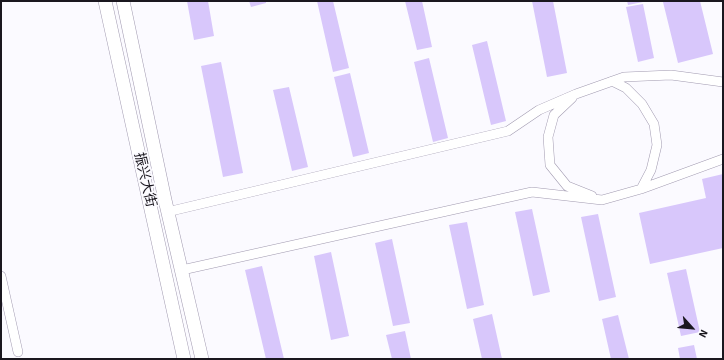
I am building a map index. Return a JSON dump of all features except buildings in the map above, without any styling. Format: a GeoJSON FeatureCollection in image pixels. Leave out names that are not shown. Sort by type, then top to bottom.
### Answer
{"type":"FeatureCollection","features":[{"type":"Feature","properties":{"kind":"main road","name":"振兴大街"},"geometry":{"type":"LineString","coordinates":[[105,1],[184,359]]}},
{"type":"Feature","properties":{"kind":"main road","name":"振兴大街"},"geometry":{"type":"LineString","coordinates":[[123,1],[167,212],[202,359]]}},
{"type":"Feature","properties":{"kind":"street"},"geometry":{"type":"LineString","coordinates":[[167,212],[508,131],[539,110],[576,94],[624,77],[671,75],[723,82]]}},
{"type":"Feature","properties":{"kind":"street"},"geometry":{"type":"LineString","coordinates":[[612,81],[626,88],[642,104],[654,124],[657,145],[651,170],[641,189]]}},
{"type":"Feature","properties":{"kind":"street"},"geometry":{"type":"LineString","coordinates":[[576,94],[554,115],[548,137],[550,165],[567,186],[602,200]]}},
{"type":"Feature","properties":{"kind":"street"},"geometry":{"type":"LineString","coordinates":[[182,270],[532,192],[602,200],[641,189],[723,159]]}},
{"type":"Feature","properties":{"kind":"street"},"geometry":{"type":"LineString","coordinates":[[1,276],[5,307],[18,352]]}}]}
